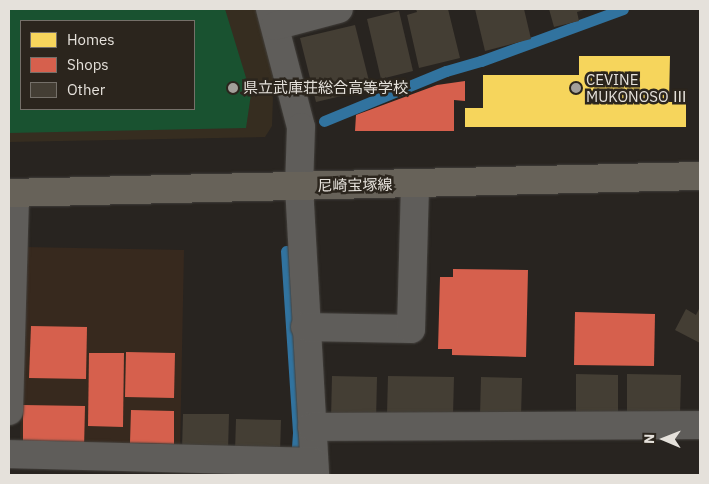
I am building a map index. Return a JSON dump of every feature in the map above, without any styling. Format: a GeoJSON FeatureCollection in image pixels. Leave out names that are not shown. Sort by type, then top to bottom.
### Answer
{"type":"FeatureCollection","features":[{"type":"Feature","properties":{"kind":"main road","name":"尼崎宝塚線"},"geometry":{"type":"LineString","coordinates":[[12,193],[700,176]]}},
{"type":"Feature","properties":{"kind":"street"},"geometry":{"type":"LineString","coordinates":[[9,454],[206,467],[305,465],[312,427],[305,327],[299,186],[301,127],[273,18],[339,9]]}},
{"type":"Feature","properties":{"kind":"street"},"geometry":{"type":"LineString","coordinates":[[305,327],[411,328],[415,183]]}},
{"type":"Feature","properties":{"kind":"street"},"geometry":{"type":"LineString","coordinates":[[9,410],[12,193]]}},
{"type":"Feature","properties":{"kind":"street"},"geometry":{"type":"LineString","coordinates":[[312,427],[700,425]]}},
{"type":"Feature","properties":{"kind":"shaded area","name":"県立武庫荘総合高等学校"},"geometry":{"type":"Polygon","coordinates":[[[9,9],[258,9],[274,67],[272,126],[265,137],[9,142],[9,9]]]}},
{"type":"Feature","properties":{"kind":"shaded area"},"geometry":{"type":"Polygon","coordinates":[[[24,247],[184,250],[180,449],[20,446],[24,247]]]}},
{"type":"Feature","properties":{"kind":"green space","name":"県立武庫荘総合高等学校"},"geometry":{"type":"Polygon","coordinates":[[[9,9],[225,9],[251,94],[246,128],[9,133],[9,9]]]}},
{"type":"Feature","properties":{"kind":"building: Homes","name":"CEVINE MUKONOSO Ⅲ"},"geometry":{"type":"Polygon","coordinates":[[[579,56],[670,56],[669,102],[686,102],[686,127],[465,127],[465,108],[483,108],[483,75],[579,75],[579,56]]]}},
{"type":"Feature","properties":{"kind":"building: Shops"},"geometry":{"type":"Polygon","coordinates":[[[465,81],[465,101],[454,100],[454,131],[355,131],[356,115],[437,85],[465,81]]]}},
{"type":"Feature","properties":{"kind":"building: Shops"},"geometry":{"type":"Polygon","coordinates":[[[453,269],[528,270],[526,357],[452,355],[452,349],[438,349],[440,277],[453,277],[453,269]]]}},
{"type":"Feature","properties":{"kind":"building: Shops"},"geometry":{"type":"Polygon","coordinates":[[[575,312],[655,314],[654,366],[574,365],[575,312]]]}},
{"type":"Feature","properties":{"kind":"building: Shops"},"geometry":{"type":"Polygon","coordinates":[[[31,326],[87,327],[86,379],[29,378],[31,326]]]}},
{"type":"Feature","properties":{"kind":"building: Shops"},"geometry":{"type":"Polygon","coordinates":[[[126,352],[175,353],[174,398],[125,397],[126,352]]]}},
{"type":"Feature","properties":{"kind":"building: Shops"},"geometry":{"type":"Polygon","coordinates":[[[89,353],[124,353],[123,427],[88,426],[89,353]]]}},
{"type":"Feature","properties":{"kind":"building: Shops"},"geometry":{"type":"Polygon","coordinates":[[[23,405],[85,406],[84,449],[23,441],[23,405]]]}},
{"type":"Feature","properties":{"kind":"building: Shops"},"geometry":{"type":"Polygon","coordinates":[[[131,410],[174,411],[174,444],[130,443],[131,410]]]}},
{"type":"Feature","properties":{"kind":"building: Other"},"geometry":{"type":"Polygon","coordinates":[[[416,9],[448,9],[460,58],[419,68],[407,15],[417,12],[416,9]]]}},
{"type":"Feature","properties":{"kind":"building: Other"},"geometry":{"type":"Polygon","coordinates":[[[475,9],[524,9],[531,39],[485,51],[475,9]]]}},
{"type":"Feature","properties":{"kind":"building: Other"},"geometry":{"type":"Polygon","coordinates":[[[549,9],[587,9],[577,12],[579,21],[554,27],[549,9]]]}},
{"type":"Feature","properties":{"kind":"building: Other"},"geometry":{"type":"Polygon","coordinates":[[[399,11],[413,71],[381,79],[367,19],[399,11]]]}},
{"type":"Feature","properties":{"kind":"building: Other"},"geometry":{"type":"Polygon","coordinates":[[[355,25],[371,89],[316,102],[300,38],[355,25]]]}},
{"type":"Feature","properties":{"kind":"building: Other"},"geometry":{"type":"Polygon","coordinates":[[[700,307],[700,343],[675,330],[686,309],[696,315],[700,307]]]}},
{"type":"Feature","properties":{"kind":"building: Other"},"geometry":{"type":"Polygon","coordinates":[[[576,374],[618,375],[618,413],[576,412],[576,374]]]}},
{"type":"Feature","properties":{"kind":"building: Other"},"geometry":{"type":"Polygon","coordinates":[[[627,374],[681,375],[680,415],[627,414],[627,374]]]}},
{"type":"Feature","properties":{"kind":"building: Other"},"geometry":{"type":"Polygon","coordinates":[[[332,376],[377,377],[376,421],[331,420],[332,376]]]}},
{"type":"Feature","properties":{"kind":"building: Other"},"geometry":{"type":"Polygon","coordinates":[[[388,376],[454,377],[453,415],[387,414],[388,376]]]}},
{"type":"Feature","properties":{"kind":"building: Other"},"geometry":{"type":"Polygon","coordinates":[[[481,377],[522,378],[521,417],[480,416],[481,377]]]}},
{"type":"Feature","properties":{"kind":"building: Other"},"geometry":{"type":"Polygon","coordinates":[[[183,414],[229,414],[228,451],[182,450],[183,414]]]}},
{"type":"Feature","properties":{"kind":"building: Other"},"geometry":{"type":"Polygon","coordinates":[[[236,419],[281,420],[280,452],[235,451],[236,419]]]}},
{"type":"Feature","properties":{"kind":"waterway"},"geometry":{"type":"LineString","coordinates":[[324,121],[446,71],[481,61],[623,9]]}},
{"type":"Feature","properties":{"kind":"waterway"},"geometry":{"type":"LineString","coordinates":[[286,251],[298,433],[296,464]]}},
{"type":"Feature","properties":{"kind":"place","name":"県立武庫荘総合高等学校"},"geometry":{"type":"Point","coordinates":[233,88]}},
{"type":"Feature","properties":{"kind":"place","name":"CEVINE MUKONOSO Ⅲ"},"geometry":{"type":"Point","coordinates":[576,88]}}]}
